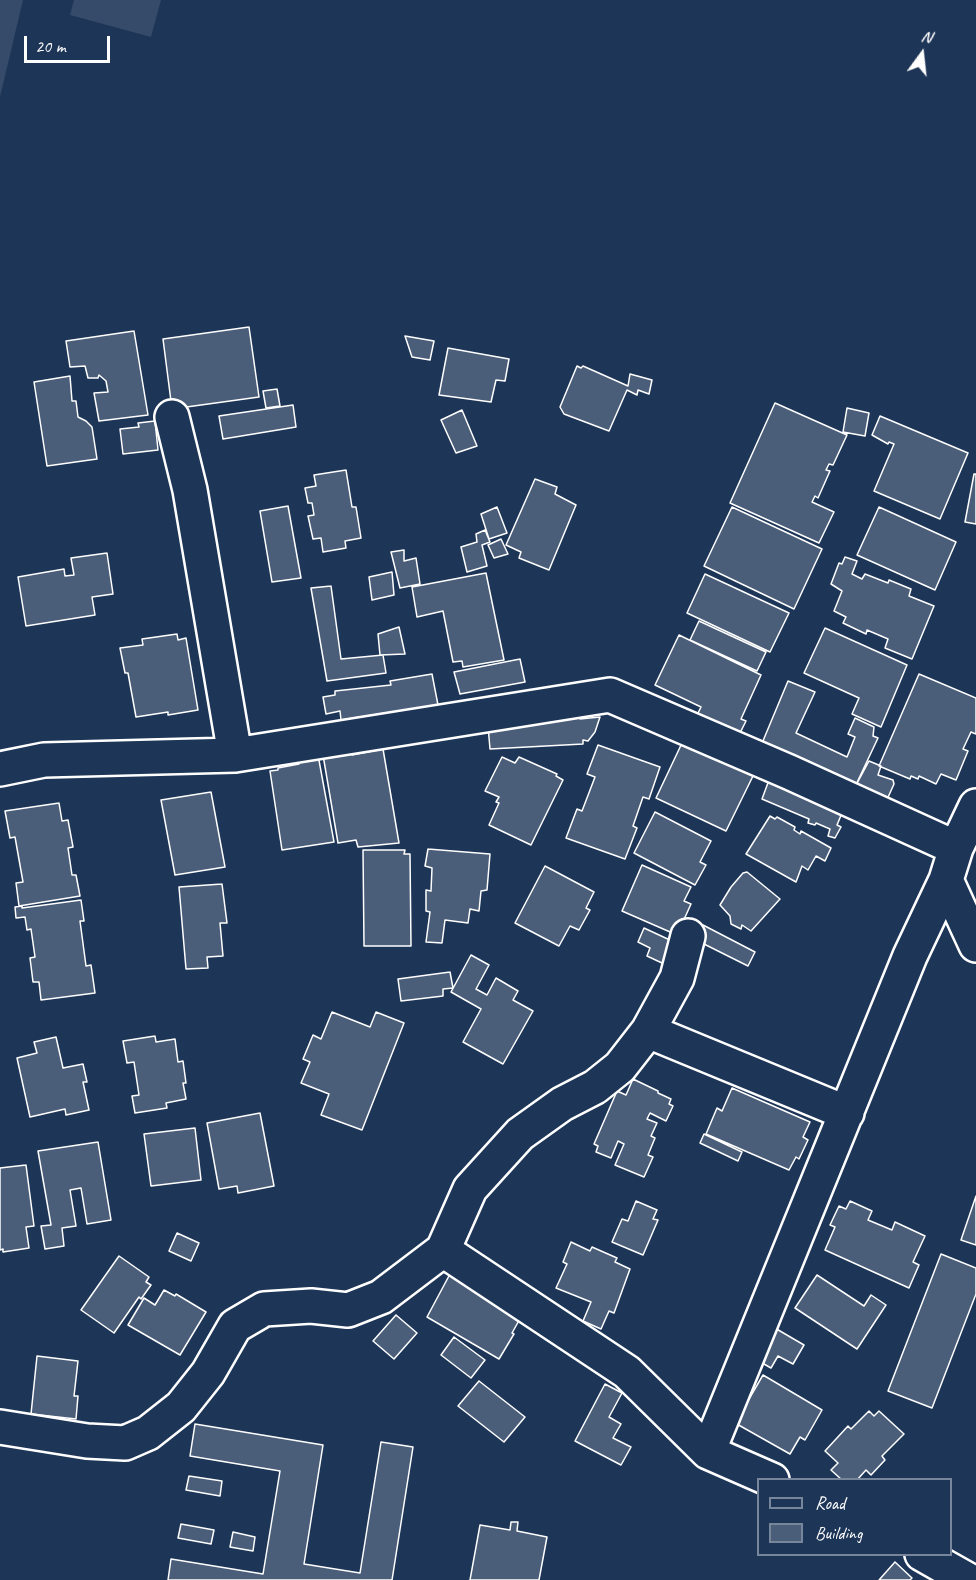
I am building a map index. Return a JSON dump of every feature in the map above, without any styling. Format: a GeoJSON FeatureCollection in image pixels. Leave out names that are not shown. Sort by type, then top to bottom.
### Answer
{"type":"FeatureCollection","features":[{"type":"Feature","properties":{"kind":"street"},"geometry":{"type":"LineString","coordinates":[[172,417],[190,490],[235,755]]}},
{"type":"Feature","properties":{"kind":"street"},"geometry":{"type":"LineString","coordinates":[[0,769],[44,760],[235,755],[610,695],[789,772],[956,848]]}},
{"type":"Feature","properties":{"kind":"street"},"geometry":{"type":"LineString","coordinates":[[708,1452],[910,956],[946,880],[956,848],[976,806]]}},
{"type":"Feature","properties":{"kind":"street"},"geometry":{"type":"LineString","coordinates":[[946,880],[976,945]]}},
{"type":"Feature","properties":{"kind":"street"},"geometry":{"type":"LineString","coordinates":[[0,1427],[87,1441],[125,1443],[147,1433],[181,1407],[208,1373],[235,1326],[264,1309],[310,1306],[348,1310],[381,1297],[443,1250],[470,1189],[520,1134],[562,1104],[595,1087],[620,1067],[648,1031],[677,978],[688,936]]}},
{"type":"Feature","properties":{"kind":"street"},"geometry":{"type":"LineString","coordinates":[[648,1031],[847,1113]]}},
{"type":"Feature","properties":{"kind":"street"},"geometry":{"type":"LineString","coordinates":[[443,1250],[627,1372],[708,1452],[770,1478]]}},
{"type":"Feature","properties":{"kind":"street"},"geometry":{"type":"LineString","coordinates":[[926,1556],[968,1580]]}},
{"type":"Feature","properties":{"kind":"shaded area"},"geometry":{"type":"Polygon","coordinates":[[[0,0],[23,0],[0,97],[0,0]]]}},
{"type":"Feature","properties":{"kind":"shaded area"},"geometry":{"type":"Polygon","coordinates":[[[74,0],[161,0],[151,37],[70,15],[74,0]]]}},
{"type":"Feature","properties":{"kind":"building"},"geometry":{"type":"Polygon","coordinates":[[[249,327],[259,397],[172,409],[163,339],[249,327]]]}},
{"type":"Feature","properties":{"kind":"building"},"geometry":{"type":"Polygon","coordinates":[[[134,331],[148,415],[99,421],[94,393],[108,392],[106,381],[99,375],[98,378],[88,378],[85,366],[70,367],[66,341],[134,331]]]}},
{"type":"Feature","properties":{"kind":"building"},"geometry":{"type":"Polygon","coordinates":[[[405,336],[434,341],[430,360],[412,357],[405,336]]]}},
{"type":"Feature","properties":{"kind":"building"},"geometry":{"type":"Polygon","coordinates":[[[448,348],[509,359],[505,381],[496,380],[491,402],[439,395],[448,348]]]}},
{"type":"Feature","properties":{"kind":"building"},"geometry":{"type":"Polygon","coordinates":[[[577,366],[581,368],[583,366],[628,386],[630,374],[652,380],[649,394],[638,390],[637,395],[627,390],[609,431],[564,414],[560,407],[577,366]]]}},
{"type":"Feature","properties":{"kind":"building"},"geometry":{"type":"Polygon","coordinates":[[[70,376],[72,401],[76,401],[78,417],[92,427],[97,459],[47,466],[34,382],[70,376]]]}},
{"type":"Feature","properties":{"kind":"building"},"geometry":{"type":"Polygon","coordinates":[[[277,389],[280,406],[266,408],[263,391],[277,389]]]}},
{"type":"Feature","properties":{"kind":"building"},"geometry":{"type":"Polygon","coordinates":[[[775,403],[847,435],[833,465],[829,464],[826,470],[830,471],[818,498],[815,496],[812,502],[834,512],[819,543],[730,503],[775,403]]]}},
{"type":"Feature","properties":{"kind":"building"},"geometry":{"type":"Polygon","coordinates":[[[293,405],[296,427],[223,439],[219,416],[293,405]]]}},
{"type":"Feature","properties":{"kind":"building"},"geometry":{"type":"Polygon","coordinates":[[[847,408],[869,413],[865,436],[843,432],[847,408]]]}},
{"type":"Feature","properties":{"kind":"building"},"geometry":{"type":"Polygon","coordinates":[[[462,410],[477,446],[456,453],[441,420],[462,410]]]}},
{"type":"Feature","properties":{"kind":"building"},"geometry":{"type":"Polygon","coordinates":[[[880,416],[968,453],[940,519],[874,491],[894,444],[889,442],[888,444],[872,435],[880,416]]]}},
{"type":"Feature","properties":{"kind":"building"},"geometry":{"type":"Polygon","coordinates":[[[155,421],[158,450],[123,454],[120,429],[139,427],[138,423],[155,421]]]}},
{"type":"Feature","properties":{"kind":"building"},"geometry":{"type":"Polygon","coordinates":[[[346,470],[352,507],[356,507],[361,538],[345,541],[346,548],[323,552],[321,538],[313,539],[308,516],[314,515],[312,503],[308,503],[305,488],[316,486],[314,475],[346,470]]]}},
{"type":"Feature","properties":{"kind":"building"},"geometry":{"type":"Polygon","coordinates":[[[974,474],[976,474],[976,524],[965,522],[974,474]]]}},
{"type":"Feature","properties":{"kind":"building"},"geometry":{"type":"Polygon","coordinates":[[[535,479],[557,487],[555,494],[576,505],[549,570],[519,558],[521,552],[506,545],[535,479]]]}},
{"type":"Feature","properties":{"kind":"building"},"geometry":{"type":"Polygon","coordinates":[[[288,506],[301,578],[272,582],[260,511],[288,506]]]}},
{"type":"Feature","properties":{"kind":"building"},"geometry":{"type":"Polygon","coordinates":[[[497,507],[507,533],[489,539],[481,514],[497,507]]]}},
{"type":"Feature","properties":{"kind":"building"},"geometry":{"type":"Polygon","coordinates":[[[732,507],[822,549],[794,609],[704,566],[732,507]]]}},
{"type":"Feature","properties":{"kind":"building"},"geometry":{"type":"Polygon","coordinates":[[[879,507],[956,542],[935,590],[857,555],[879,507]]]}},
{"type":"Feature","properties":{"kind":"building"},"geometry":{"type":"Polygon","coordinates":[[[485,530],[490,542],[482,545],[487,566],[467,572],[461,547],[477,542],[476,534],[485,530]]]}},
{"type":"Feature","properties":{"kind":"building"},"geometry":{"type":"Polygon","coordinates":[[[501,539],[508,554],[494,558],[488,545],[501,539]]]}},
{"type":"Feature","properties":{"kind":"building"},"geometry":{"type":"Polygon","coordinates":[[[404,550],[404,561],[416,558],[420,584],[400,588],[391,552],[404,550]]]}},
{"type":"Feature","properties":{"kind":"building"},"geometry":{"type":"Polygon","coordinates":[[[107,553],[113,594],[92,597],[95,615],[26,626],[18,577],[64,569],[65,576],[74,575],[71,558],[107,553]]]}},
{"type":"Feature","properties":{"kind":"building"},"geometry":{"type":"Polygon","coordinates":[[[845,557],[857,561],[852,574],[862,579],[865,574],[888,583],[889,580],[911,589],[909,596],[934,606],[912,659],[885,648],[888,639],[867,630],[866,634],[843,623],[846,617],[834,611],[842,591],[831,584],[839,563],[842,564],[845,557]]]}},
{"type":"Feature","properties":{"kind":"building"},"geometry":{"type":"Polygon","coordinates":[[[392,572],[394,595],[372,600],[369,577],[392,572]]]}},
{"type":"Feature","properties":{"kind":"building"},"geometry":{"type":"Polygon","coordinates":[[[486,573],[504,660],[463,667],[462,661],[453,662],[443,611],[417,617],[412,587],[486,573]]]}},
{"type":"Feature","properties":{"kind":"building"},"geometry":{"type":"Polygon","coordinates":[[[705,574],[789,613],[770,652],[687,613],[705,574]]]}},
{"type":"Feature","properties":{"kind":"building"},"geometry":{"type":"Polygon","coordinates":[[[331,586],[341,659],[383,655],[386,673],[327,681],[311,588],[331,586]]]}},
{"type":"Feature","properties":{"kind":"building"},"geometry":{"type":"Polygon","coordinates":[[[699,621],[766,652],[757,671],[690,640],[699,621]]]}},
{"type":"Feature","properties":{"kind":"building"},"geometry":{"type":"Polygon","coordinates":[[[399,627],[405,654],[380,655],[378,634],[399,627]]]}},
{"type":"Feature","properties":{"kind":"building"},"geometry":{"type":"Polygon","coordinates":[[[825,628],[907,665],[881,727],[852,714],[859,698],[804,673],[825,628]]]}},
{"type":"Feature","properties":{"kind":"building"},"geometry":{"type":"Polygon","coordinates":[[[177,634],[178,640],[186,638],[198,710],[136,717],[128,673],[125,673],[120,648],[143,645],[142,639],[177,634]]]}},
{"type":"Feature","properties":{"kind":"building"},"geometry":{"type":"Polygon","coordinates":[[[679,635],[761,675],[741,719],[746,721],[737,739],[695,719],[701,707],[655,685],[679,635]]]}},
{"type":"Feature","properties":{"kind":"building"},"geometry":{"type":"Polygon","coordinates":[[[520,659],[525,682],[460,694],[454,672],[520,659]]]}},
{"type":"Feature","properties":{"kind":"building"},"geometry":{"type":"Polygon","coordinates":[[[432,674],[438,705],[341,720],[340,711],[326,714],[323,697],[335,695],[335,691],[391,685],[390,681],[432,674]]]}},
{"type":"Feature","properties":{"kind":"building"},"geometry":{"type":"Polygon","coordinates":[[[919,674],[976,698],[976,734],[971,732],[963,749],[968,751],[956,780],[941,774],[936,784],[919,776],[918,779],[911,776],[910,779],[879,766],[919,674]]]}},
{"type":"Feature","properties":{"kind":"building"},"geometry":{"type":"Polygon","coordinates":[[[788,681],[815,692],[796,733],[847,757],[855,737],[848,734],[855,718],[874,727],[873,736],[878,738],[853,791],[760,748],[788,681]]]}},
{"type":"Feature","properties":{"kind":"building"},"geometry":{"type":"Polygon","coordinates":[[[580,716],[580,719],[600,717],[595,732],[588,741],[583,740],[583,744],[490,749],[488,726],[580,716]]]}},
{"type":"Feature","properties":{"kind":"building"},"geometry":{"type":"Polygon","coordinates":[[[682,743],[753,776],[726,831],[656,798],[682,743]]]}},
{"type":"Feature","properties":{"kind":"building"},"geometry":{"type":"Polygon","coordinates":[[[598,745],[660,767],[649,799],[643,797],[633,826],[637,828],[625,859],[566,838],[577,809],[582,811],[595,777],[587,774],[598,745]]]}},
{"type":"Feature","properties":{"kind":"building"},"geometry":{"type":"Polygon","coordinates":[[[383,749],[399,843],[358,847],[356,840],[338,843],[323,755],[352,750],[352,755],[383,749]]]}},
{"type":"Feature","properties":{"kind":"building"},"geometry":{"type":"Polygon","coordinates":[[[318,755],[334,842],[282,850],[270,771],[299,764],[299,759],[318,755]]]}},
{"type":"Feature","properties":{"kind":"building"},"geometry":{"type":"Polygon","coordinates":[[[502,757],[515,763],[519,757],[557,774],[556,776],[563,780],[531,845],[489,825],[499,803],[496,802],[499,797],[485,791],[502,757]]]}},
{"type":"Feature","properties":{"kind":"building"},"geometry":{"type":"Polygon","coordinates":[[[869,761],[881,766],[878,775],[893,780],[894,784],[885,804],[854,789],[869,761]]]}},
{"type":"Feature","properties":{"kind":"building"},"geometry":{"type":"Polygon","coordinates":[[[769,780],[842,813],[837,825],[841,827],[835,838],[828,836],[830,829],[816,823],[815,825],[808,823],[809,819],[762,799],[769,780]]]}},
{"type":"Feature","properties":{"kind":"building"},"geometry":{"type":"Polygon","coordinates":[[[211,792],[225,867],[175,875],[161,800],[211,792]]]}},
{"type":"Feature","properties":{"kind":"building"},"geometry":{"type":"Polygon","coordinates":[[[59,803],[62,821],[68,820],[73,847],[68,848],[72,875],[76,875],[80,896],[19,906],[16,883],[23,882],[15,837],[10,838],[5,811],[59,803]]]}},
{"type":"Feature","properties":{"kind":"building"},"geometry":{"type":"Polygon","coordinates":[[[655,812],[711,841],[700,862],[706,865],[695,885],[634,853],[655,812]]]}},
{"type":"Feature","properties":{"kind":"building"},"geometry":{"type":"Polygon","coordinates":[[[770,816],[775,819],[777,817],[795,827],[794,830],[800,834],[801,831],[831,848],[825,861],[816,856],[808,870],[802,866],[796,882],[746,854],[770,816]]]}},
{"type":"Feature","properties":{"kind":"building"},"geometry":{"type":"Polygon","coordinates":[[[428,849],[490,854],[487,890],[481,891],[479,911],[470,909],[468,923],[445,920],[442,943],[426,942],[430,912],[426,911],[426,890],[431,891],[432,868],[425,866],[428,849]]]}},
{"type":"Feature","properties":{"kind":"building"},"geometry":{"type":"Polygon","coordinates":[[[363,850],[405,850],[404,854],[410,854],[411,946],[364,946],[363,850]]]}},
{"type":"Feature","properties":{"kind":"building"},"geometry":{"type":"Polygon","coordinates":[[[642,865],[691,887],[684,901],[691,904],[677,935],[622,911],[642,865]]]}},
{"type":"Feature","properties":{"kind":"building"},"geometry":{"type":"Polygon","coordinates":[[[545,866],[594,892],[586,908],[590,910],[579,930],[570,926],[559,946],[515,923],[545,866]]]}},
{"type":"Feature","properties":{"kind":"building"},"geometry":{"type":"Polygon","coordinates":[[[747,872],[780,899],[751,931],[742,925],[741,929],[731,924],[730,916],[720,905],[731,887],[743,873],[747,872]]]}},
{"type":"Feature","properties":{"kind":"building"},"geometry":{"type":"Polygon","coordinates":[[[222,884],[227,923],[220,923],[223,956],[207,957],[208,968],[186,969],[179,887],[222,884]]]}},
{"type":"Feature","properties":{"kind":"building"},"geometry":{"type":"Polygon","coordinates":[[[81,900],[84,921],[80,921],[86,966],[91,965],[95,993],[41,1000],[39,982],[33,982],[30,958],[35,957],[31,929],[27,930],[25,917],[16,918],[15,907],[81,900]]]}},
{"type":"Feature","properties":{"kind":"building"},"geometry":{"type":"Polygon","coordinates":[[[703,925],[755,952],[748,966],[696,940],[703,925]]]}},
{"type":"Feature","properties":{"kind":"building"},"geometry":{"type":"Polygon","coordinates":[[[644,928],[672,941],[662,963],[647,956],[650,948],[638,942],[644,928]]]}},
{"type":"Feature","properties":{"kind":"building"},"geometry":{"type":"Polygon","coordinates":[[[471,955],[489,965],[476,989],[487,995],[496,978],[518,991],[513,1000],[533,1011],[503,1064],[463,1042],[481,1009],[451,992],[471,955]]]}},
{"type":"Feature","properties":{"kind":"building"},"geometry":{"type":"Polygon","coordinates":[[[450,972],[453,988],[443,989],[443,996],[401,1001],[398,979],[450,972]]]}},
{"type":"Feature","properties":{"kind":"building"},"geometry":{"type":"Polygon","coordinates":[[[332,1012],[370,1027],[376,1012],[404,1023],[362,1130],[321,1115],[329,1094],[301,1083],[310,1062],[303,1059],[313,1035],[321,1039],[332,1012]]]}},
{"type":"Feature","properties":{"kind":"building"},"geometry":{"type":"Polygon","coordinates":[[[155,1036],[156,1042],[175,1039],[178,1062],[183,1061],[186,1099],[166,1103],[167,1108],[135,1113],[132,1096],[139,1095],[134,1062],[127,1063],[123,1041],[155,1036]]]}},
{"type":"Feature","properties":{"kind":"building"},"geometry":{"type":"Polygon","coordinates":[[[56,1037],[63,1068],[83,1064],[87,1082],[83,1082],[89,1110],[66,1115],[65,1109],[30,1117],[17,1058],[37,1053],[34,1042],[56,1037]]]}},
{"type":"Feature","properties":{"kind":"building"},"geometry":{"type":"Polygon","coordinates":[[[633,1079],[671,1099],[669,1104],[673,1106],[666,1121],[650,1113],[647,1119],[657,1123],[651,1136],[655,1138],[648,1155],[653,1157],[644,1177],[615,1165],[624,1144],[618,1141],[611,1158],[596,1152],[598,1146],[594,1144],[617,1091],[626,1095],[633,1079]]]}},
{"type":"Feature","properties":{"kind":"building"},"geometry":{"type":"Polygon","coordinates":[[[732,1088],[810,1122],[803,1137],[808,1140],[799,1159],[796,1157],[789,1170],[706,1134],[717,1108],[722,1111],[732,1088]]]}},
{"type":"Feature","properties":{"kind":"building"},"geometry":{"type":"Polygon","coordinates":[[[260,1113],[274,1186],[238,1193],[237,1186],[219,1189],[207,1123],[260,1113]]]}},
{"type":"Feature","properties":{"kind":"building"},"geometry":{"type":"Polygon","coordinates":[[[195,1128],[201,1180],[151,1186],[144,1134],[195,1128]]]}},
{"type":"Feature","properties":{"kind":"building"},"geometry":{"type":"Polygon","coordinates":[[[704,1134],[742,1152],[738,1161],[700,1143],[704,1134]]]}},
{"type":"Feature","properties":{"kind":"building"},"geometry":{"type":"Polygon","coordinates":[[[98,1142],[111,1220],[87,1224],[81,1188],[70,1190],[76,1226],[62,1228],[64,1246],[45,1249],[41,1226],[51,1225],[38,1151],[98,1142]]]}},
{"type":"Feature","properties":{"kind":"building"},"geometry":{"type":"Polygon","coordinates":[[[26,1165],[34,1226],[26,1227],[29,1248],[3,1252],[3,1249],[0,1250],[0,1168],[26,1165]]]}},
{"type":"Feature","properties":{"kind":"building"},"geometry":{"type":"Polygon","coordinates":[[[976,1196],[976,1245],[961,1240],[976,1196]]]}},
{"type":"Feature","properties":{"kind":"building"},"geometry":{"type":"Polygon","coordinates":[[[636,1201],[657,1210],[653,1219],[658,1220],[643,1255],[612,1242],[622,1219],[628,1221],[636,1201]]]}},
{"type":"Feature","properties":{"kind":"building"},"geometry":{"type":"Polygon","coordinates":[[[850,1201],[872,1211],[868,1220],[892,1230],[895,1222],[925,1236],[913,1262],[919,1265],[909,1288],[825,1250],[835,1227],[830,1225],[839,1206],[846,1209],[850,1201]]]}},
{"type":"Feature","properties":{"kind":"building"},"geometry":{"type":"Polygon","coordinates":[[[177,1233],[199,1243],[191,1261],[169,1251],[177,1233]]]}},
{"type":"Feature","properties":{"kind":"building"},"geometry":{"type":"Polygon","coordinates":[[[571,1242],[590,1251],[592,1247],[617,1258],[615,1262],[630,1269],[614,1313],[609,1311],[601,1329],[583,1321],[591,1302],[556,1288],[567,1264],[563,1262],[571,1242]]]}},
{"type":"Feature","properties":{"kind":"building"},"geometry":{"type":"Polygon","coordinates":[[[941,1254],[976,1268],[976,1294],[932,1408],[888,1391],[941,1254]]]}},
{"type":"Feature","properties":{"kind":"building"},"geometry":{"type":"Polygon","coordinates":[[[119,1256],[149,1277],[146,1282],[151,1285],[141,1299],[139,1297],[114,1333],[81,1310],[119,1256]]]}},
{"type":"Feature","properties":{"kind":"building"},"geometry":{"type":"Polygon","coordinates":[[[450,1274],[521,1317],[499,1359],[427,1317],[450,1274]]]}},
{"type":"Feature","properties":{"kind":"building"},"geometry":{"type":"Polygon","coordinates":[[[817,1275],[864,1306],[871,1295],[886,1305],[857,1349],[795,1308],[817,1275]]]}},
{"type":"Feature","properties":{"kind":"building"},"geometry":{"type":"Polygon","coordinates":[[[164,1290],[175,1296],[176,1294],[206,1312],[180,1355],[128,1325],[144,1298],[155,1305],[164,1290]]]}},
{"type":"Feature","properties":{"kind":"building"},"geometry":{"type":"Polygon","coordinates":[[[396,1315],[417,1333],[394,1359],[373,1341],[396,1315]]]}},
{"type":"Feature","properties":{"kind":"building"},"geometry":{"type":"Polygon","coordinates":[[[768,1324],[804,1345],[793,1364],[778,1356],[771,1368],[750,1356],[768,1324]]]}},
{"type":"Feature","properties":{"kind":"building"},"geometry":{"type":"Polygon","coordinates":[[[454,1337],[485,1360],[471,1378],[441,1355],[454,1337]]]}},
{"type":"Feature","properties":{"kind":"building"},"geometry":{"type":"Polygon","coordinates":[[[37,1356],[78,1361],[74,1396],[78,1396],[76,1419],[31,1414],[37,1356]]]}},
{"type":"Feature","properties":{"kind":"building"},"geometry":{"type":"Polygon","coordinates":[[[763,1375],[822,1410],[805,1440],[800,1437],[790,1454],[735,1423],[763,1375]]]}},
{"type":"Feature","properties":{"kind":"building"},"geometry":{"type":"Polygon","coordinates":[[[479,1381],[525,1417],[504,1442],[458,1406],[479,1381]]]}},
{"type":"Feature","properties":{"kind":"building"},"geometry":{"type":"Polygon","coordinates":[[[605,1384],[622,1393],[609,1417],[621,1424],[613,1438],[631,1447],[621,1465],[575,1441],[605,1384]]]}},
{"type":"Feature","properties":{"kind":"building"},"geometry":{"type":"Polygon","coordinates":[[[869,1411],[874,1416],[879,1411],[904,1434],[882,1456],[885,1460],[871,1475],[866,1470],[859,1478],[840,1478],[831,1470],[838,1463],[825,1451],[848,1426],[851,1429],[869,1411]]]}},
{"type":"Feature","properties":{"kind":"building"},"geometry":{"type":"Polygon","coordinates":[[[195,1424],[323,1445],[304,1564],[360,1573],[381,1442],[413,1447],[392,1580],[168,1580],[171,1559],[263,1574],[280,1471],[190,1456],[195,1424]]]}},
{"type":"Feature","properties":{"kind":"building"},"geometry":{"type":"Polygon","coordinates":[[[189,1476],[222,1481],[220,1496],[186,1490],[189,1476]]]}},
{"type":"Feature","properties":{"kind":"building"},"geometry":{"type":"Polygon","coordinates":[[[511,1522],[518,1522],[517,1531],[547,1537],[539,1580],[470,1580],[480,1525],[510,1530],[511,1522]]]}},
{"type":"Feature","properties":{"kind":"building"},"geometry":{"type":"Polygon","coordinates":[[[181,1524],[214,1530],[211,1544],[178,1538],[181,1524]]]}},
{"type":"Feature","properties":{"kind":"building"},"geometry":{"type":"Polygon","coordinates":[[[233,1532],[255,1537],[253,1551],[230,1547],[233,1532]]]}},
{"type":"Feature","properties":{"kind":"building"},"geometry":{"type":"Polygon","coordinates":[[[895,1562],[912,1578],[910,1580],[879,1580],[895,1562]]]}}]}
